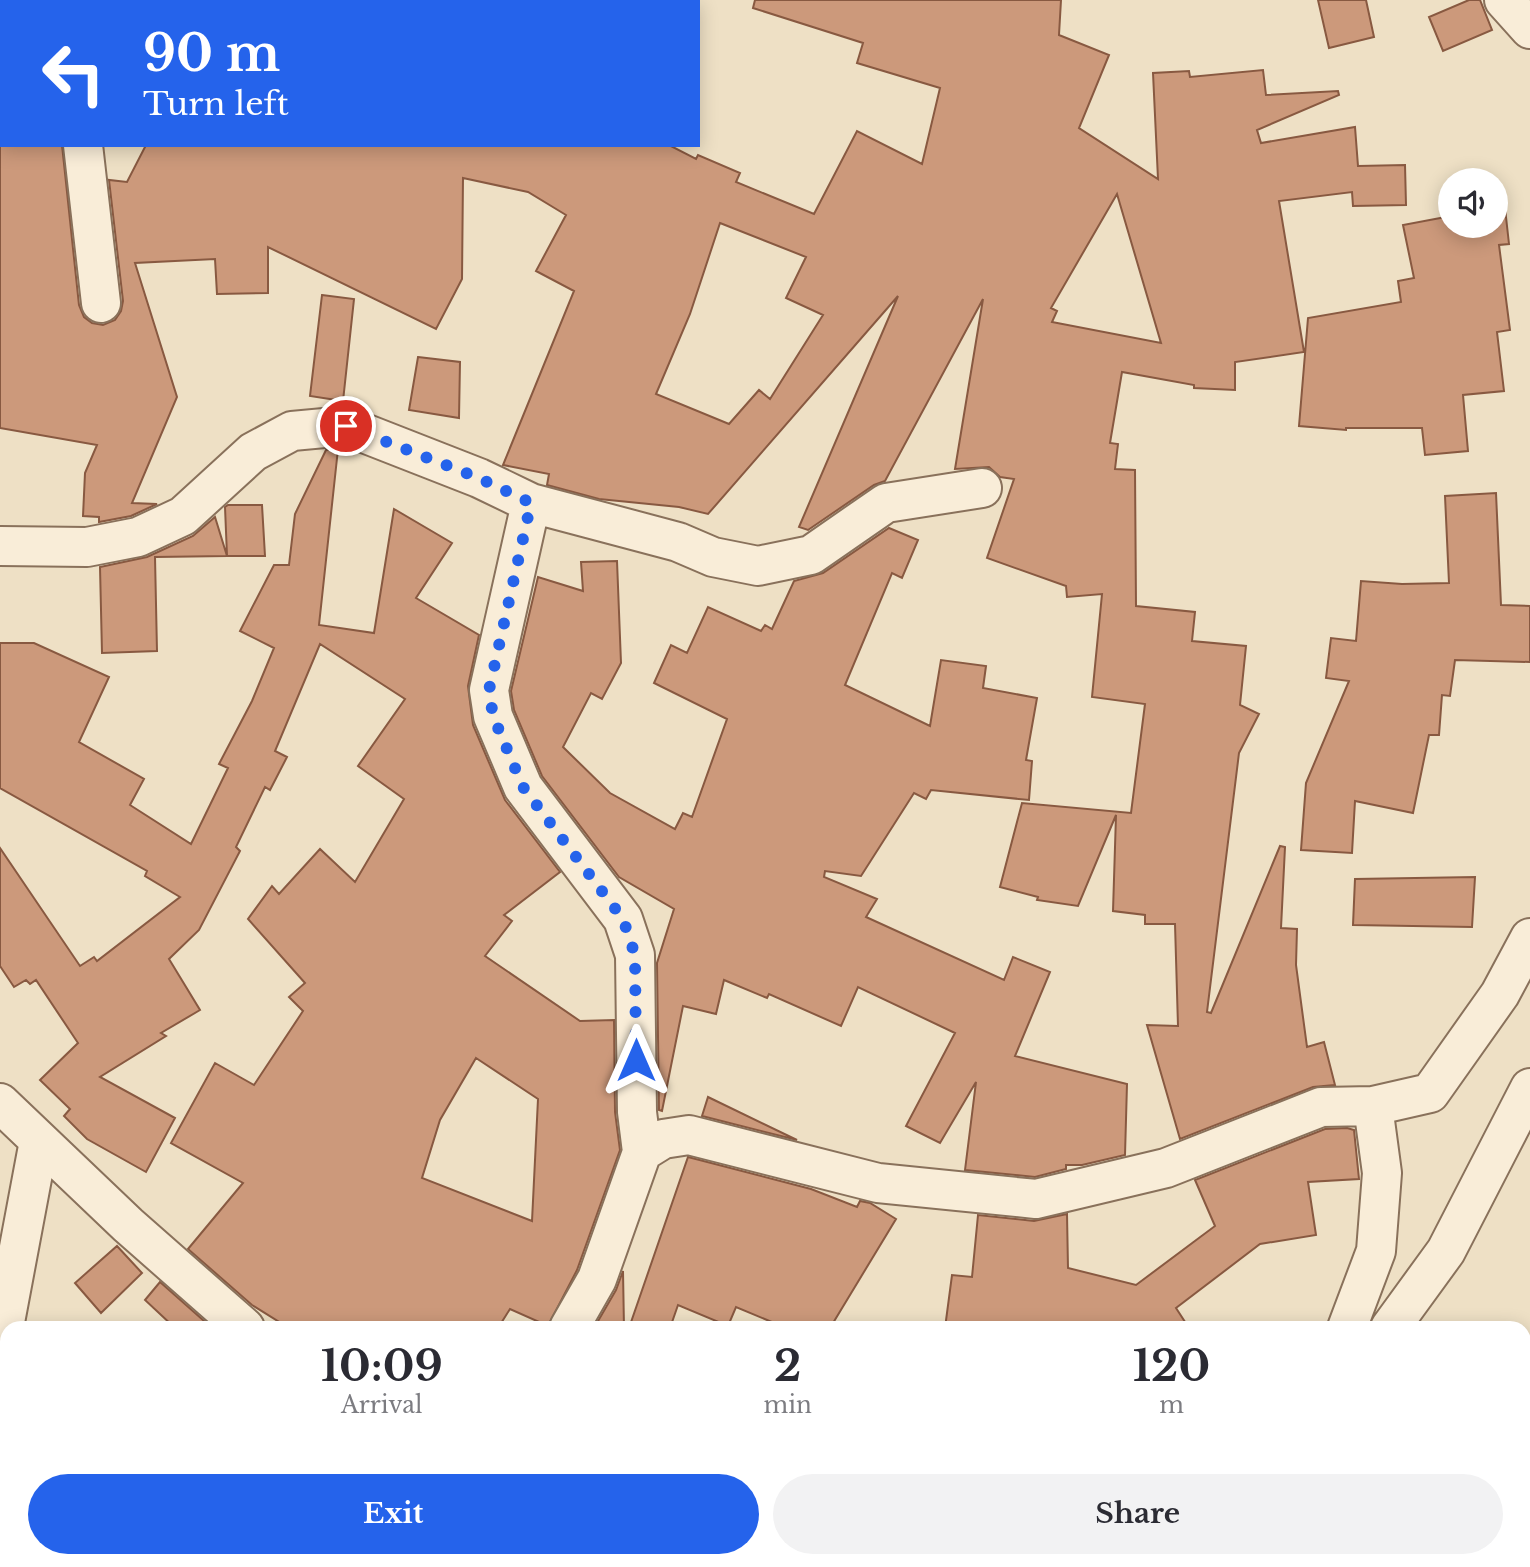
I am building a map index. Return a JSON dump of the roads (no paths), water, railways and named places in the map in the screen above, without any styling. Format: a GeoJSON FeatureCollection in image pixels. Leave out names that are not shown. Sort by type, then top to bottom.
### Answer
{"type":"FeatureCollection","features":[{"type":"Feature","properties":{"kind":"street"},"geometry":{"type":"LineString","coordinates":[[1504,0],[1530,29]]}},
{"type":"Feature","properties":{"kind":"street"},"geometry":{"type":"LineString","coordinates":[[83,147],[101,303]]}},
{"type":"Feature","properties":{"kind":"street"},"geometry":{"type":"LineString","coordinates":[[0,546],[87,547],[138,537],[183,516],[253,452],[292,431],[346,426],[479,478],[531,503],[678,542],[713,557],[758,566],[811,555],[886,503],[982,488]]}},
{"type":"Feature","properties":{"kind":"street"},"geometry":{"type":"LineString","coordinates":[[531,503],[489,690],[493,716],[523,787],[623,919],[635,955],[637,1112],[642,1152],[597,1279],[573,1321]]}},
{"type":"Feature","properties":{"kind":"street"},"geometry":{"type":"LineString","coordinates":[[642,1152],[663,1139],[689,1135],[877,1184],[1037,1199],[1166,1168],[1321,1107],[1373,1106],[1430,1093],[1500,994],[1530,938]]}},
{"type":"Feature","properties":{"kind":"street"},"geometry":{"type":"LineString","coordinates":[[1395,1321],[1446,1251],[1530,1088]]}},
{"type":"Feature","properties":{"kind":"street"},"geometry":{"type":"LineString","coordinates":[[0,1103],[237,1321]]}},
{"type":"Feature","properties":{"kind":"street"},"geometry":{"type":"LineString","coordinates":[[1350,1321],[1376,1251],[1382,1173],[1373,1106]]}},
{"type":"Feature","properties":{"kind":"street"},"geometry":{"type":"LineString","coordinates":[[5,1321],[39,1141]]}}]}
